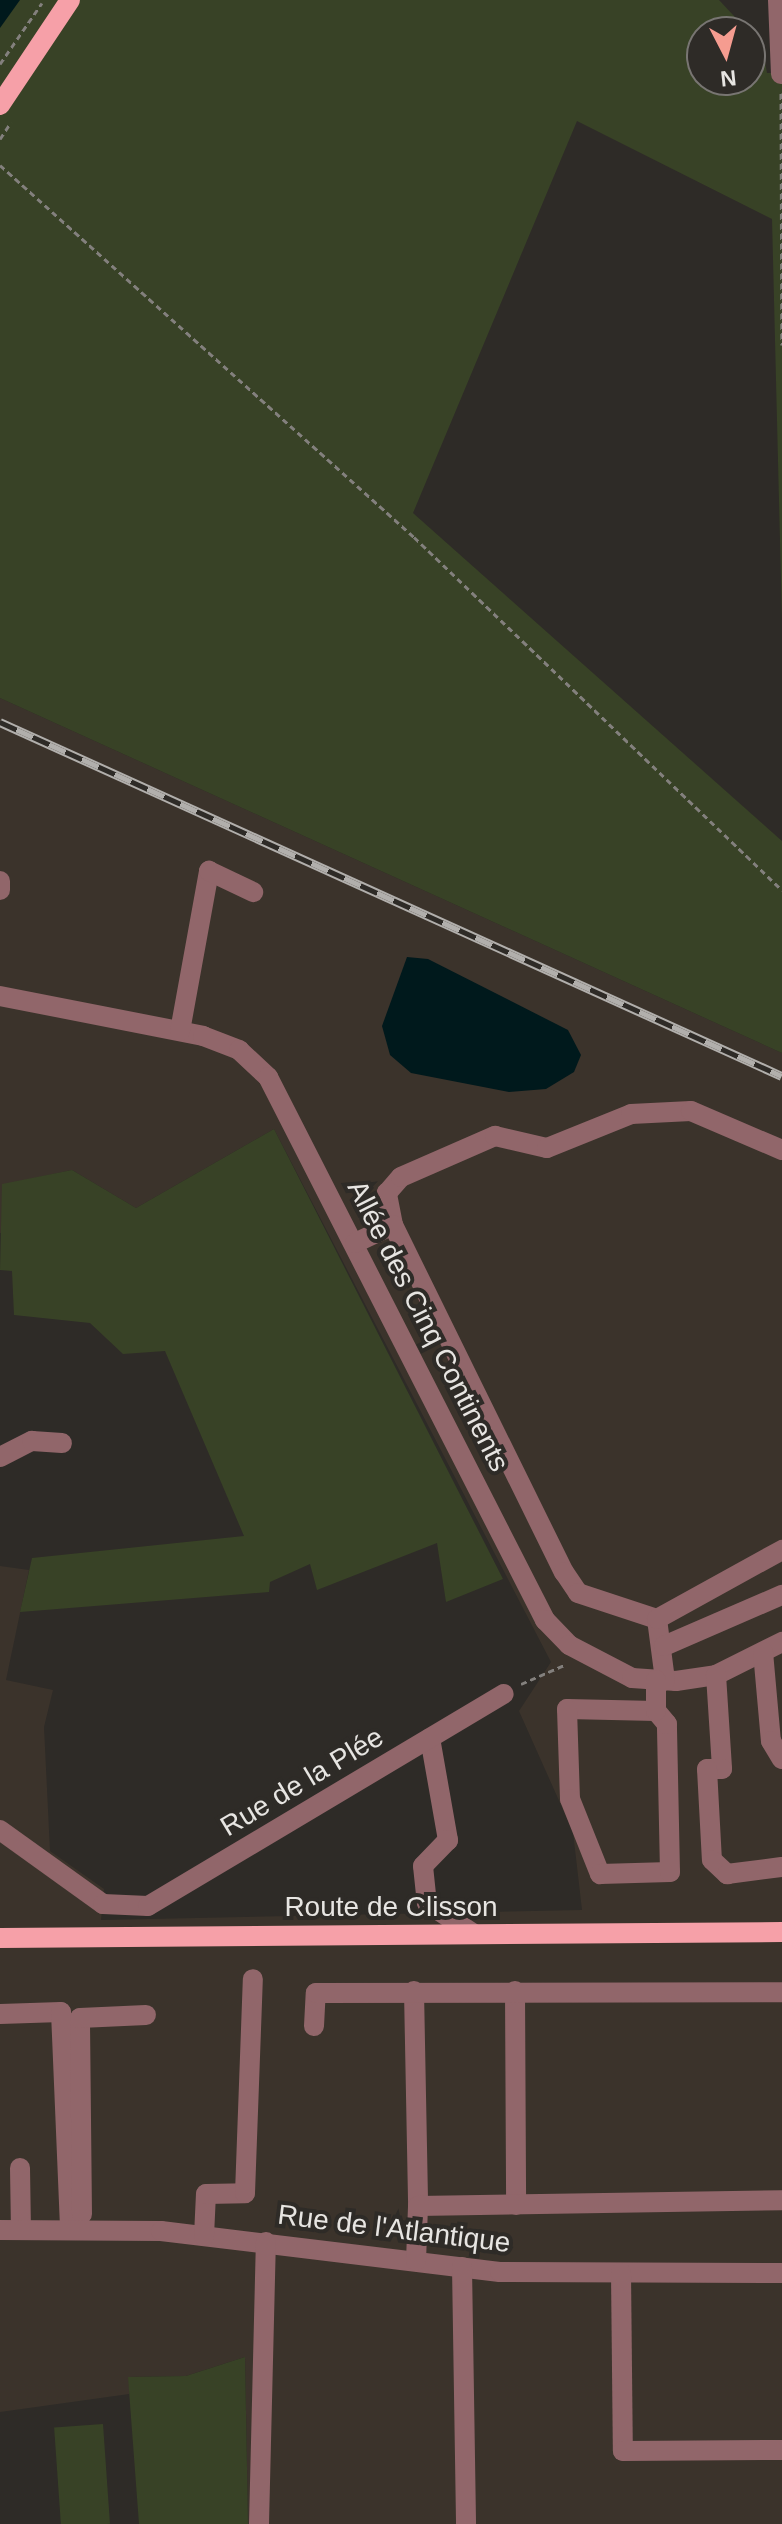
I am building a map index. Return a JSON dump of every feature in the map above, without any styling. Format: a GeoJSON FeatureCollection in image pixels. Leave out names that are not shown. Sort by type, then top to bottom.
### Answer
{"type":"FeatureCollection","features":[{"type":"Feature","properties":{"kind":"main road"},"geometry":{"type":"LineString","coordinates":[[0,105],[70,0]]}},
{"type":"Feature","properties":{"kind":"main road","name":"Route de Clisson"},"geometry":{"type":"LineString","coordinates":[[0,1938],[782,1932]]}},
{"type":"Feature","properties":{"kind":"street"},"geometry":{"type":"LineString","coordinates":[[778,0],[781,74]]}},
{"type":"Feature","properties":{"kind":"street"},"geometry":{"type":"LineString","coordinates":[[180,1031],[209,871],[253,892]]}},
{"type":"Feature","properties":{"kind":"street"},"geometry":{"type":"LineString","coordinates":[[0,881],[0,890]]}},
{"type":"Feature","properties":{"kind":"street","name":"Allée des Cinq Continents"},"geometry":{"type":"LineString","coordinates":[[0,996],[180,1031],[239,1050],[268,1077],[545,1620],[578,1651],[632,1678],[661,1680],[716,1675],[782,1642]]}},
{"type":"Feature","properties":{"kind":"street"},"geometry":{"type":"LineString","coordinates":[[782,1150],[691,1111],[631,1114],[547,1148],[495,1136],[401,1177],[387,1193],[393,1225],[578,1593],[657,1619],[782,1550]]}},
{"type":"Feature","properties":{"kind":"street"},"geometry":{"type":"LineString","coordinates":[[355,1243],[393,1225]]}},
{"type":"Feature","properties":{"kind":"street"},"geometry":{"type":"LineString","coordinates":[[0,1457],[32,1441],[62,1443]]}},
{"type":"Feature","properties":{"kind":"street"},"geometry":{"type":"LineString","coordinates":[[664,1646],[782,1595]]}},
{"type":"Feature","properties":{"kind":"street"},"geometry":{"type":"LineString","coordinates":[[656,1711],[567,1709],[570,1799],[600,1874],[670,1872],[667,1724],[656,1711],[664,1646],[657,1619]]}},
{"type":"Feature","properties":{"kind":"street"},"geometry":{"type":"LineString","coordinates":[[763,1652],[771,1741],[782,1759]]}},
{"type":"Feature","properties":{"kind":"street"},"geometry":{"type":"LineString","coordinates":[[716,1675],[722,1769],[707,1769],[712,1860],[727,1874],[782,1867]]}},
{"type":"Feature","properties":{"kind":"street","name":"Rue de la Plée"},"geometry":{"type":"LineString","coordinates":[[0,1830],[103,1904],[125,1908],[148,1906],[504,1694]]}},
{"type":"Feature","properties":{"kind":"street"},"geometry":{"type":"LineString","coordinates":[[430,1738],[448,1840],[423,1866],[427,1903],[474,1934]]}},
{"type":"Feature","properties":{"kind":"street"},"geometry":{"type":"LineString","coordinates":[[204,2236],[206,2194],[245,2193],[253,1979]]}},
{"type":"Feature","properties":{"kind":"street"},"geometry":{"type":"LineString","coordinates":[[414,1991],[418,2206],[416,2261]]}},
{"type":"Feature","properties":{"kind":"street"},"geometry":{"type":"LineString","coordinates":[[515,1991],[516,2205]]}},
{"type":"Feature","properties":{"kind":"street"},"geometry":{"type":"LineString","coordinates":[[314,2026],[316,1993],[782,1992]]}},
{"type":"Feature","properties":{"kind":"street"},"geometry":{"type":"LineString","coordinates":[[0,2014],[61,2012],[76,2230]]}},
{"type":"Feature","properties":{"kind":"street"},"geometry":{"type":"LineString","coordinates":[[76,2230],[80,2018],[146,2015]]}},
{"type":"Feature","properties":{"kind":"street"},"geometry":{"type":"LineString","coordinates":[[10,2230],[20,2168]]}},
{"type":"Feature","properties":{"kind":"street"},"geometry":{"type":"LineString","coordinates":[[418,2206],[782,2200]]}},
{"type":"Feature","properties":{"kind":"street","name":"Rue de l'Atlantique"},"geometry":{"type":"LineString","coordinates":[[10,2230],[204,2236],[462,2267],[621,2273],[782,2273]]}},
{"type":"Feature","properties":{"kind":"street"},"geometry":{"type":"LineString","coordinates":[[259,2524],[266,2242]]}},
{"type":"Feature","properties":{"kind":"street"},"geometry":{"type":"LineString","coordinates":[[462,2267],[466,2524]]}},
{"type":"Feature","properties":{"kind":"street"},"geometry":{"type":"LineString","coordinates":[[621,2273],[623,2451],[782,2450]]}},
{"type":"Feature","properties":{"kind":"path"},"geometry":{"type":"LineString","coordinates":[[0,64],[45,0]]}},
{"type":"Feature","properties":{"kind":"path"},"geometry":{"type":"LineString","coordinates":[[781,74],[782,345]]}},
{"type":"Feature","properties":{"kind":"path"},"geometry":{"type":"LineString","coordinates":[[0,165],[414,537],[782,890]]}},
{"type":"Feature","properties":{"kind":"path"},"geometry":{"type":"LineString","coordinates":[[504,1694],[560,1669],[578,1651]]}},
{"type":"Feature","properties":{"kind":"shaded area"},"geometry":{"type":"Polygon","coordinates":[[[0,698],[782,1053],[782,2524],[248,2524],[245,2357],[186,2376],[129,2377],[129,2394],[0,2412],[0,1566],[29,1570],[6,1680],[53,1690],[44,1727],[50,1851],[104,1889],[101,1920],[582,1910],[573,1832],[519,1711],[551,1662],[274,1129],[136,1208],[72,1170],[2,1185],[6,1233],[0,1233],[0,698]]]}},
{"type":"Feature","properties":{"kind":"green space"},"geometry":{"type":"Polygon","coordinates":[[[0,0],[719,0],[734,16],[686,16],[686,96],[766,96],[766,68],[767,73],[782,73],[782,621],[772,219],[577,121],[413,513],[782,841],[782,1053],[0,698],[0,0]]]}},
{"type":"Feature","properties":{"kind":"green space"},"geometry":{"type":"Polygon","coordinates":[[[274,1129],[503,1579],[446,1602],[437,1543],[317,1590],[310,1564],[270,1582],[269,1592],[20,1612],[32,1558],[244,1536],[165,1351],[123,1354],[90,1323],[14,1315],[12,1271],[0,1270],[2,1184],[72,1170],[136,1208],[274,1129]]]}},
{"type":"Feature","properties":{"kind":"green space"},"geometry":{"type":"Polygon","coordinates":[[[245,2357],[248,2524],[139,2524],[128,2377],[186,2376],[245,2357]]]}},
{"type":"Feature","properties":{"kind":"green space"},"geometry":{"type":"Polygon","coordinates":[[[103,2424],[110,2524],[61,2524],[54,2427],[103,2424]]]}},
{"type":"Feature","properties":{"kind":"water"},"geometry":{"type":"Polygon","coordinates":[[[0,0],[20,0],[0,28],[0,0]]]}},
{"type":"Feature","properties":{"kind":"water"},"geometry":{"type":"Polygon","coordinates":[[[407,957],[428,959],[568,1030],[581,1055],[574,1072],[546,1089],[509,1092],[411,1073],[390,1055],[382,1026],[407,957]]]}},
{"type":"Feature","properties":{"kind":"railway"},"geometry":{"type":"LineString","coordinates":[[0,722],[782,1076]]}}]}
